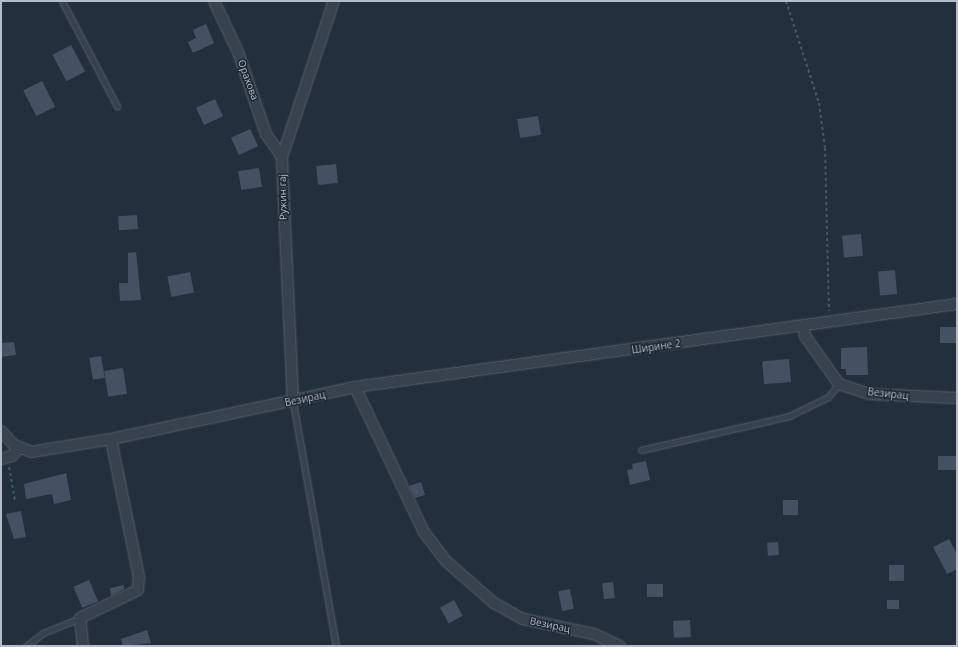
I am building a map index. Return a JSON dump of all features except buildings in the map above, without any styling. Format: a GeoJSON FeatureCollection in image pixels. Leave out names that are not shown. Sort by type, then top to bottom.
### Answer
{"type":"FeatureCollection","features":[{"type":"Feature","properties":{"kind":"street","name":"Орахова"},"geometry":{"type":"LineString","coordinates":[[214,1],[238,52],[266,134],[282,157]]}},
{"type":"Feature","properties":{"kind":"street","name":"Ружин гај"},"geometry":{"type":"LineString","coordinates":[[293,402],[282,157],[334,1]]}},
{"type":"Feature","properties":{"kind":"street","name":"Ширине 2"},"geometry":{"type":"LineString","coordinates":[[355,388],[804,327],[957,304]]}},
{"type":"Feature","properties":{"kind":"street"},"geometry":{"type":"LineString","coordinates":[[804,327],[805,336],[839,384]]}},
{"type":"Feature","properties":{"kind":"street","name":"Везирац"},"geometry":{"type":"LineString","coordinates":[[839,384],[869,394],[957,398]]}},
{"type":"Feature","properties":{"kind":"street","name":"Везирац"},"geometry":{"type":"LineString","coordinates":[[19,448],[47,451],[293,402],[355,388],[424,532],[446,561],[494,603],[523,619],[594,634],[620,646]]}},
{"type":"Feature","properties":{"kind":"street"},"geometry":{"type":"LineString","coordinates":[[1,431],[19,448],[4,458]]}},
{"type":"Feature","properties":{"kind":"street"},"geometry":{"type":"LineString","coordinates":[[83,646],[80,618],[138,590],[139,577],[111,439]]}},
{"type":"Feature","properties":{"kind":"lane"},"geometry":{"type":"LineString","coordinates":[[62,1],[117,106]]}},
{"type":"Feature","properties":{"kind":"lane"},"geometry":{"type":"LineString","coordinates":[[641,450],[789,416],[828,397],[839,384]]}},
{"type":"Feature","properties":{"kind":"lane"},"geometry":{"type":"LineString","coordinates":[[293,402],[336,646]]}},
{"type":"Feature","properties":{"kind":"lane"},"geometry":{"type":"LineString","coordinates":[[26,646],[43,633],[80,618]]}},
{"type":"Feature","properties":{"kind":"path"},"geometry":{"type":"LineString","coordinates":[[786,1],[819,103],[826,148],[830,323]]}},
{"type":"Feature","properties":{"kind":"path"},"geometry":{"type":"LineString","coordinates":[[4,458],[15,501]]}}]}
